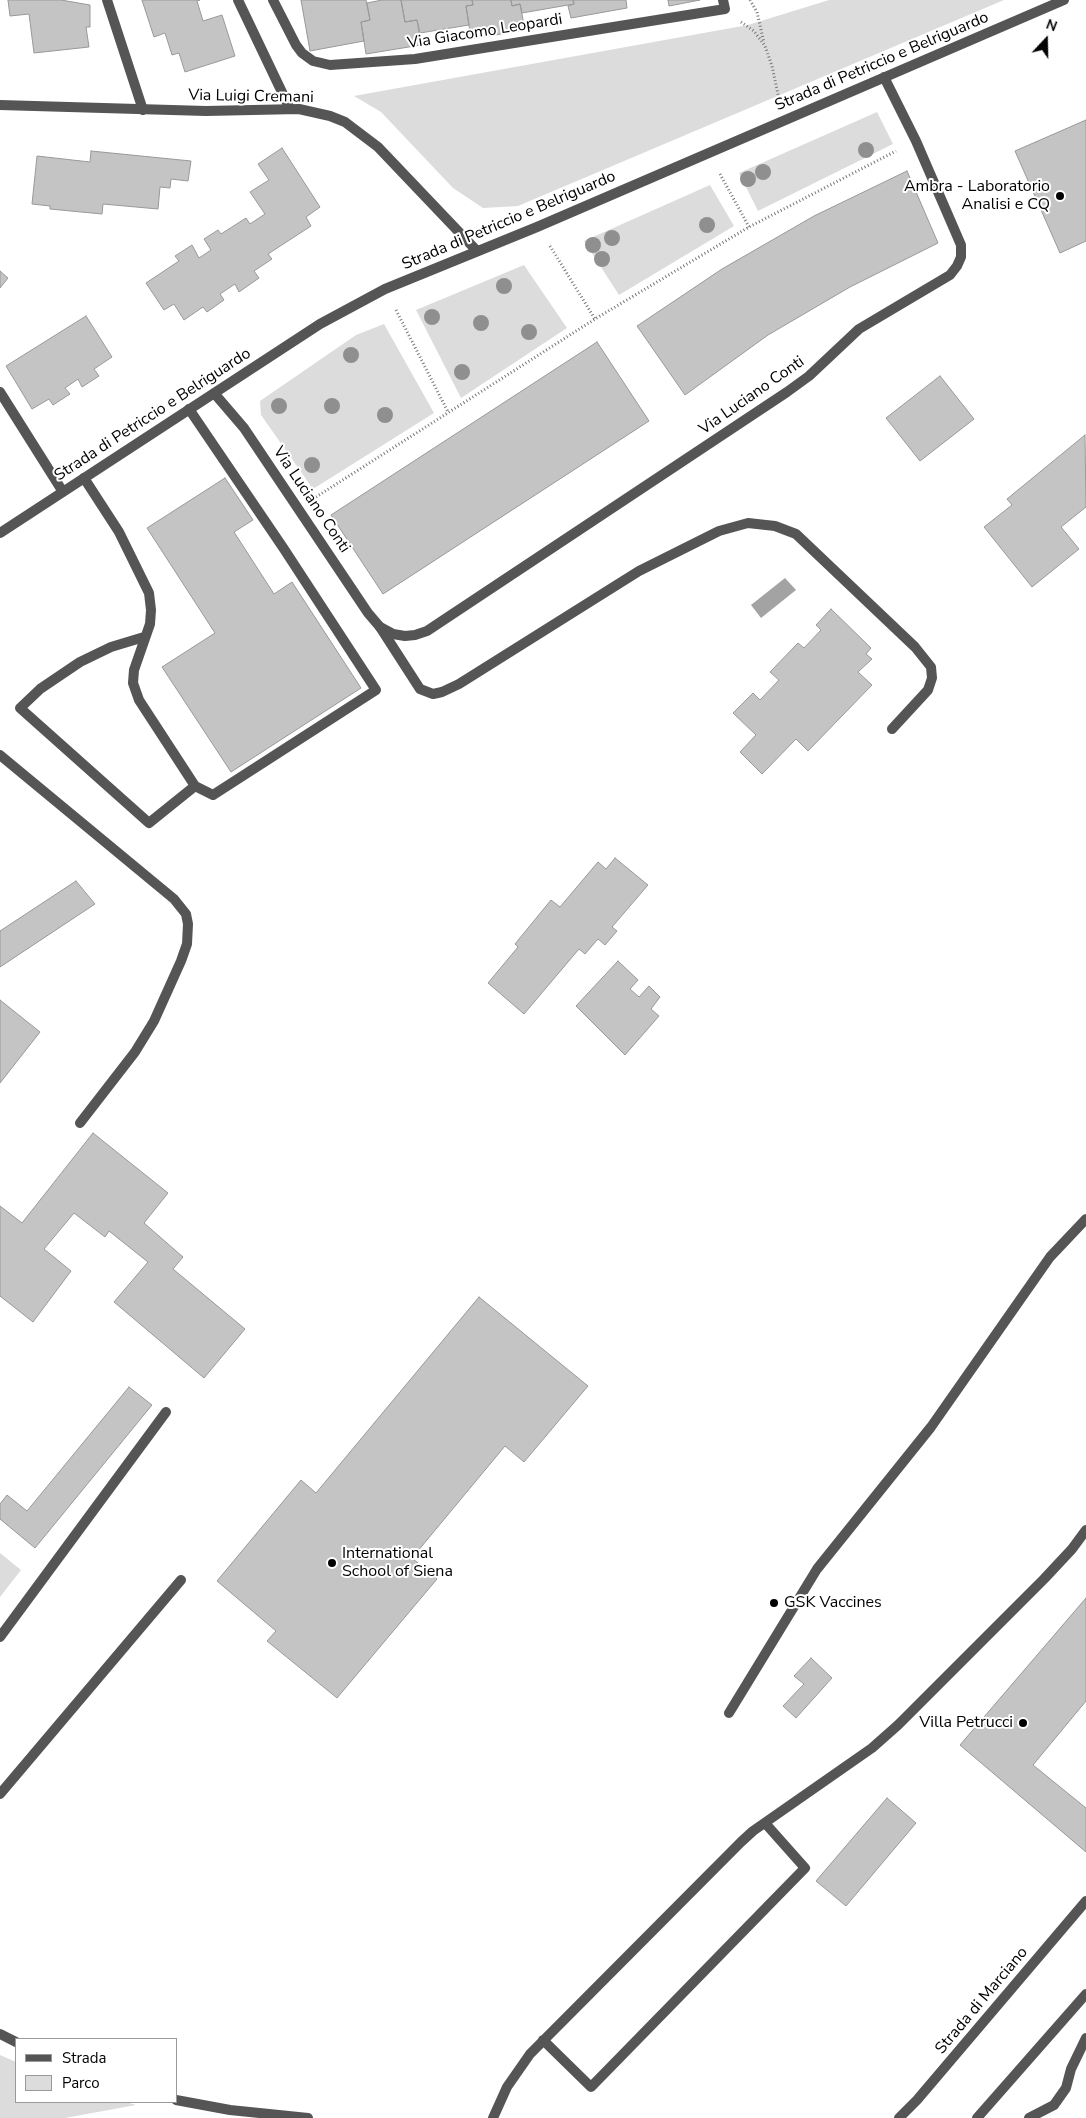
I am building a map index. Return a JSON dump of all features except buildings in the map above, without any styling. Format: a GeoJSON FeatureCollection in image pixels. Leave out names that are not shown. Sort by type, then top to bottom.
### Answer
{"type":"FeatureCollection","features":[{"type":"Feature","properties":{"kind":"street"},"geometry":{"type":"LineString","coordinates":[[107,0],[142,110]]}},
{"type":"Feature","properties":{"kind":"street"},"geometry":{"type":"LineString","coordinates":[[238,0],[290,109]]}},
{"type":"Feature","properties":{"kind":"street","name":"Via Giacomo Leopardi"},"geometry":{"type":"LineString","coordinates":[[273,0],[302,53],[312,61],[330,65],[415,59],[724,5]]}},
{"type":"Feature","properties":{"kind":"street","name":"Strada di Petriccio e Belriguardo"},"geometry":{"type":"LineString","coordinates":[[0,533],[342,311],[385,289],[583,207],[1064,0]]}},
{"type":"Feature","properties":{"kind":"street","name":"Via Luciano Conti"},"geometry":{"type":"LineString","coordinates":[[380,627],[393,634],[405,636],[427,631],[787,392],[809,376],[845,340],[871,321],[950,275],[959,261],[961,245],[916,140],[884,77]]}},
{"type":"Feature","properties":{"kind":"street","name":"Via Luigi Cremani"},"geometry":{"type":"LineString","coordinates":[[0,105],[142,110],[290,109],[314,111],[345,122],[361,133],[398,166],[477,251]]}},
{"type":"Feature","properties":{"kind":"street"},"geometry":{"type":"LineString","coordinates":[[0,392],[63,492]]}},
{"type":"Feature","properties":{"kind":"street","name":"Via Luciano Conti"},"geometry":{"type":"LineString","coordinates":[[214,393],[244,428],[420,689],[433,694],[442,692],[639,571],[719,531],[748,523],[775,526],[796,534],[915,647],[931,667],[932,678],[928,690],[892,729]]}},
{"type":"Feature","properties":{"kind":"street"},"geometry":{"type":"LineString","coordinates":[[84,478],[119,532],[149,593],[150,624],[134,670],[133,683],[139,700],[195,786],[213,795],[376,690],[278,540],[189,410]]}},
{"type":"Feature","properties":{"kind":"street"},"geometry":{"type":"LineString","coordinates":[[144,637],[110,648],[80,662],[40,689],[20,708],[148,823],[195,786]]}},
{"type":"Feature","properties":{"kind":"street"},"geometry":{"type":"LineString","coordinates":[[0,755],[174,899],[186,914],[188,924],[187,944],[154,1021],[135,1052],[80,1123]]}},
{"type":"Feature","properties":{"kind":"street"},"geometry":{"type":"LineString","coordinates":[[729,1713],[817,1569],[932,1427],[1050,1257],[1086,1219]]}},
{"type":"Feature","properties":{"kind":"street"},"geometry":{"type":"LineString","coordinates":[[0,1637],[166,1412]]}},
{"type":"Feature","properties":{"kind":"street"},"geometry":{"type":"LineString","coordinates":[[493,2118],[500,2098],[518,2069],[543,2040],[741,1842],[872,1748],[898,1725],[1044,1579],[1086,1530]]}},
{"type":"Feature","properties":{"kind":"street"},"geometry":{"type":"LineString","coordinates":[[0,1794],[181,1580]]}},
{"type":"Feature","properties":{"kind":"street"},"geometry":{"type":"LineString","coordinates":[[543,2040],[591,2087],[805,1868],[765,1823]]}},
{"type":"Feature","properties":{"kind":"street","name":"Strada di Marciano"},"geometry":{"type":"LineString","coordinates":[[899,2118],[917,2100],[1086,1901]]}},
{"type":"Feature","properties":{"kind":"street"},"geometry":{"type":"LineString","coordinates":[[977,2118],[1086,1994]]}},
{"type":"Feature","properties":{"kind":"street"},"geometry":{"type":"LineString","coordinates":[[0,2034],[15,2042]]}},
{"type":"Feature","properties":{"kind":"street"},"geometry":{"type":"LineString","coordinates":[[1029,2118],[1054,2106],[1066,2088],[1071,2070],[1086,2038]]}},
{"type":"Feature","properties":{"kind":"street"},"geometry":{"type":"LineString","coordinates":[[178,2100],[230,2110],[308,2118]]}},
{"type":"Feature","properties":{"kind":"path"},"geometry":{"type":"LineString","coordinates":[[750,0],[756,12],[772,66],[779,100]]}},
{"type":"Feature","properties":{"kind":"path"},"geometry":{"type":"LineString","coordinates":[[724,5],[754,31],[765,46]]}},
{"type":"Feature","properties":{"kind":"path"},"geometry":{"type":"LineString","coordinates":[[313,499],[594,319],[749,227],[900,149]]}},
{"type":"Feature","properties":{"kind":"path"},"geometry":{"type":"LineString","coordinates":[[720,174],[749,227]]}},
{"type":"Feature","properties":{"kind":"path"},"geometry":{"type":"LineString","coordinates":[[550,246],[594,319]]}},
{"type":"Feature","properties":{"kind":"path"},"geometry":{"type":"LineString","coordinates":[[396,310],[448,412]]}},
{"type":"Feature","properties":{"kind":"green space"},"geometry":{"type":"Polygon","coordinates":[[[829,0],[1004,0],[518,206],[483,208],[453,188],[381,112],[354,96],[748,25],[829,0]]]}},
{"type":"Feature","properties":{"kind":"green space"},"geometry":{"type":"Polygon","coordinates":[[[877,112],[893,144],[758,211],[739,173],[877,112]]]}},
{"type":"Feature","properties":{"kind":"green space"},"geometry":{"type":"Polygon","coordinates":[[[710,185],[734,226],[619,295],[584,241],[710,185]]]}},
{"type":"Feature","properties":{"kind":"green space"},"geometry":{"type":"Polygon","coordinates":[[[524,265],[567,328],[461,398],[416,310],[524,265]]]}},
{"type":"Feature","properties":{"kind":"green space"},"geometry":{"type":"Polygon","coordinates":[[[384,324],[434,413],[313,489],[261,415],[260,401],[356,335],[384,324]]]}},
{"type":"Feature","properties":{"kind":"green space"},"geometry":{"type":"Polygon","coordinates":[[[0,1553],[21,1570],[0,1597],[0,1553]]]}},
{"type":"Feature","properties":{"kind":"green space"},"geometry":{"type":"Polygon","coordinates":[[[0,2055],[15,2062],[15,2103],[129,2103],[136,2105],[65,2118],[0,2118],[0,2055]]]}},
{"type":"Feature","properties":{"kind":"shaded area"},"geometry":{"type":"Polygon","coordinates":[[[785,578],[796,590],[761,618],[751,605],[785,578]]]}},
{"type":"Feature","properties":{"kind":"place","name":"Ambra - Laboratorio Analisi e CQ"},"geometry":{"type":"Point","coordinates":[1060,196]}},
{"type":"Feature","properties":{"kind":"place","name":"International School of Siena"},"geometry":{"type":"Point","coordinates":[332,1563]}},
{"type":"Feature","properties":{"kind":"place","name":"GSK Vaccines"},"geometry":{"type":"Point","coordinates":[774,1603]}},
{"type":"Feature","properties":{"kind":"place","name":"Villa Petrucci"},"geometry":{"type":"Point","coordinates":[1023,1723]}}]}
